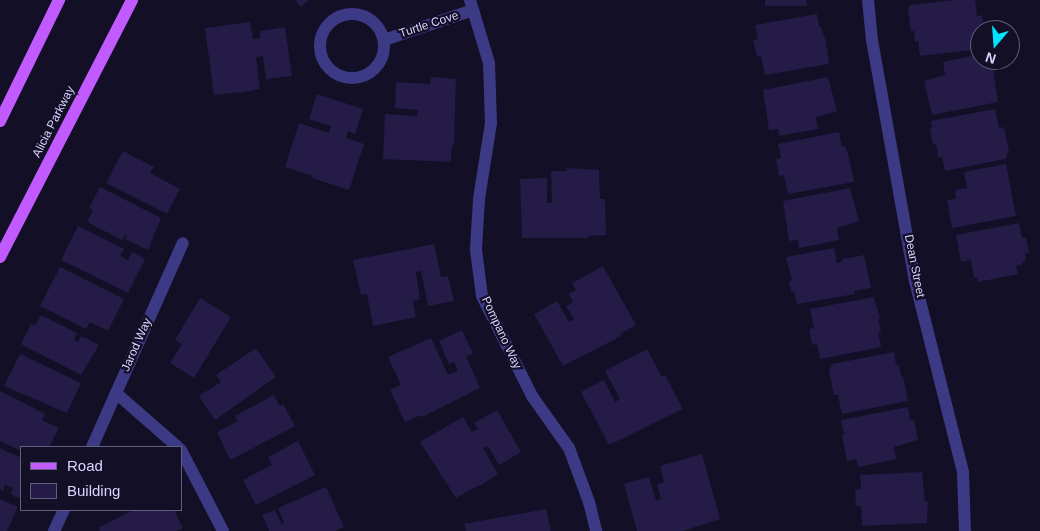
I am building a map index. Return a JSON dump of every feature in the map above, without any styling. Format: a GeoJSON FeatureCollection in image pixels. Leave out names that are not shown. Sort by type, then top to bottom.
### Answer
{"type":"FeatureCollection","features":[{"type":"Feature","properties":{"kind":"main road"},"geometry":{"type":"LineString","coordinates":[[0,121],[59,0]]}},
{"type":"Feature","properties":{"kind":"main road","name":"Alicia Parkway"},"geometry":{"type":"LineString","coordinates":[[0,257],[132,0]]}},
{"type":"Feature","properties":{"kind":"street","name":"Dean Street"},"geometry":{"type":"LineString","coordinates":[[868,0],[872,40],[916,281],[963,472],[966,531]]}},
{"type":"Feature","properties":{"kind":"street","name":"Turtle Cove"},"geometry":{"type":"LineString","coordinates":[[384,40],[472,5]]}},
{"type":"Feature","properties":{"kind":"street","name":"Pompano Way"},"geometry":{"type":"LineString","coordinates":[[472,5],[488,64],[491,123],[479,199],[476,250],[482,296],[532,396],[569,448],[590,502],[596,531]]}},
{"type":"Feature","properties":{"kind":"street","name":"Turtle Cove"},"geometry":{"type":"LineString","coordinates":[[353,14],[373,21],[380,30],[384,40],[385,50],[379,64],[368,75],[358,78],[347,78],[329,69],[320,50],[320,39],[325,29],[342,15],[353,14]]}},
{"type":"Feature","properties":{"kind":"street","name":"Jarod Way"},"geometry":{"type":"LineString","coordinates":[[92,446],[183,242]]}},
{"type":"Feature","properties":{"kind":"street"},"geometry":{"type":"LineString","coordinates":[[116,393],[177,446]]}},
{"type":"Feature","properties":{"kind":"street"},"geometry":{"type":"LineString","coordinates":[[182,452],[223,531]]}},
{"type":"Feature","properties":{"kind":"street"},"geometry":{"type":"LineString","coordinates":[[54,531],[64,511]]}},
{"type":"Feature","properties":{"kind":"building"},"geometry":{"type":"Polygon","coordinates":[[[295,0],[309,0],[301,7],[295,0]]]}},
{"type":"Feature","properties":{"kind":"building"},"geometry":{"type":"Polygon","coordinates":[[[765,0],[806,0],[807,6],[765,6],[765,0]]]}},
{"type":"Feature","properties":{"kind":"building"},"geometry":{"type":"Polygon","coordinates":[[[975,0],[977,16],[982,15],[983,20],[970,20],[970,50],[920,56],[918,41],[915,42],[914,31],[911,31],[908,9],[910,5],[975,0]]]}},
{"type":"Feature","properties":{"kind":"building"},"geometry":{"type":"Polygon","coordinates":[[[817,14],[819,27],[821,27],[826,41],[829,64],[765,75],[761,56],[757,57],[753,40],[758,39],[755,25],[817,14]]]}},
{"type":"Feature","properties":{"kind":"building"},"geometry":{"type":"Polygon","coordinates":[[[250,22],[253,39],[260,38],[260,31],[285,27],[292,76],[266,79],[263,56],[256,57],[260,89],[241,93],[214,95],[205,28],[250,22]]]}},
{"type":"Feature","properties":{"kind":"building"},"geometry":{"type":"Polygon","coordinates":[[[970,56],[970,70],[993,70],[998,102],[932,115],[924,81],[945,75],[943,62],[970,56]]]}},
{"type":"Feature","properties":{"kind":"building"},"geometry":{"type":"Polygon","coordinates":[[[431,77],[456,79],[454,146],[452,145],[451,162],[383,159],[385,114],[417,116],[418,110],[395,108],[396,82],[430,84],[431,77]]]}},
{"type":"Feature","properties":{"kind":"building"},"geometry":{"type":"Polygon","coordinates":[[[828,77],[837,111],[816,117],[818,129],[779,136],[778,129],[769,130],[763,90],[828,77]]]}},
{"type":"Feature","properties":{"kind":"building"},"geometry":{"type":"Polygon","coordinates":[[[317,94],[363,109],[355,134],[348,131],[346,138],[364,144],[349,190],[285,167],[299,123],[329,133],[331,126],[309,119],[317,94]]]}},
{"type":"Feature","properties":{"kind":"building"},"geometry":{"type":"Polygon","coordinates":[[[995,109],[999,128],[1004,127],[1009,151],[1005,159],[945,171],[942,157],[938,157],[936,144],[933,145],[930,128],[932,128],[931,121],[995,109]]]}},
{"type":"Feature","properties":{"kind":"building"},"geometry":{"type":"Polygon","coordinates":[[[839,132],[842,147],[845,146],[849,157],[854,182],[788,194],[784,175],[779,176],[776,159],[781,158],[778,144],[839,132]]]}},
{"type":"Feature","properties":{"kind":"building"},"geometry":{"type":"Polygon","coordinates":[[[123,151],[154,167],[150,173],[180,189],[167,214],[106,183],[123,151]]]}},
{"type":"Feature","properties":{"kind":"building"},"geometry":{"type":"Polygon","coordinates":[[[1006,164],[1016,216],[952,228],[947,200],[956,199],[955,190],[967,188],[964,172],[1006,164]]]}},
{"type":"Feature","properties":{"kind":"building"},"geometry":{"type":"Polygon","coordinates":[[[567,168],[599,170],[600,199],[605,199],[606,235],[588,236],[588,238],[522,238],[520,179],[547,178],[547,203],[552,203],[551,171],[567,171],[567,168]]]}},
{"type":"Feature","properties":{"kind":"building"},"geometry":{"type":"Polygon","coordinates":[[[100,187],[161,218],[148,250],[125,239],[127,236],[125,235],[122,240],[87,222],[93,210],[89,208],[100,187]]]}},
{"type":"Feature","properties":{"kind":"building"},"geometry":{"type":"Polygon","coordinates":[[[850,188],[859,221],[837,228],[839,240],[799,248],[798,240],[789,241],[783,201],[850,188]]]}},
{"type":"Feature","properties":{"kind":"building"},"geometry":{"type":"Polygon","coordinates":[[[1019,223],[1022,238],[1026,237],[1029,253],[1025,253],[1026,259],[1021,265],[1016,266],[1018,274],[978,282],[977,278],[974,278],[971,260],[961,262],[956,235],[1019,223]]]}},
{"type":"Feature","properties":{"kind":"building"},"geometry":{"type":"Polygon","coordinates":[[[78,226],[124,249],[120,256],[128,260],[132,252],[145,259],[128,293],[61,260],[78,226]]]}},
{"type":"Feature","properties":{"kind":"building"},"geometry":{"type":"Polygon","coordinates":[[[434,244],[441,277],[448,276],[454,301],[428,306],[421,271],[416,272],[420,299],[413,301],[416,317],[373,326],[367,294],[361,295],[353,260],[434,244]]]}},
{"type":"Feature","properties":{"kind":"building"},"geometry":{"type":"Polygon","coordinates":[[[834,248],[837,263],[840,263],[843,259],[864,255],[871,288],[854,291],[855,294],[797,304],[794,291],[791,292],[789,281],[792,281],[786,257],[834,248]]]}},
{"type":"Feature","properties":{"kind":"building"},"geometry":{"type":"Polygon","coordinates":[[[603,266],[636,325],[620,334],[621,336],[563,366],[534,314],[557,301],[569,322],[574,319],[566,306],[573,302],[569,294],[576,290],[572,283],[603,266]]]}},
{"type":"Feature","properties":{"kind":"building"},"geometry":{"type":"Polygon","coordinates":[[[60,267],[124,299],[108,331],[90,322],[86,329],[40,306],[60,267]]]}},
{"type":"Feature","properties":{"kind":"building"},"geometry":{"type":"Polygon","coordinates":[[[874,297],[880,319],[878,319],[881,332],[878,332],[881,347],[820,359],[817,344],[812,345],[809,329],[814,328],[810,309],[874,297]]]}},
{"type":"Feature","properties":{"kind":"building"},"geometry":{"type":"Polygon","coordinates":[[[200,298],[231,317],[194,378],[170,363],[182,344],[175,340],[200,298]]]}},
{"type":"Feature","properties":{"kind":"building"},"geometry":{"type":"Polygon","coordinates":[[[41,315],[77,333],[74,340],[78,342],[81,336],[99,345],[81,375],[21,344],[31,324],[35,326],[41,315]]]}},
{"type":"Feature","properties":{"kind":"building"},"geometry":{"type":"Polygon","coordinates":[[[462,330],[473,354],[466,356],[480,388],[422,417],[421,415],[405,422],[390,390],[401,385],[388,357],[431,338],[448,375],[458,371],[454,362],[449,364],[439,341],[462,330]]]}},
{"type":"Feature","properties":{"kind":"building"},"geometry":{"type":"Polygon","coordinates":[[[256,348],[276,377],[215,420],[199,396],[221,382],[216,375],[256,348]]]}},
{"type":"Feature","properties":{"kind":"building"},"geometry":{"type":"Polygon","coordinates":[[[647,349],[662,377],[665,375],[683,409],[609,445],[581,392],[604,380],[615,402],[620,399],[605,371],[647,349]]]}},
{"type":"Feature","properties":{"kind":"building"},"geometry":{"type":"Polygon","coordinates":[[[894,352],[896,365],[899,364],[901,376],[903,376],[908,401],[842,414],[838,395],[834,395],[829,370],[832,364],[894,352]]]}},
{"type":"Feature","properties":{"kind":"building"},"geometry":{"type":"Polygon","coordinates":[[[20,354],[81,383],[67,413],[4,386],[20,354]]]}},
{"type":"Feature","properties":{"kind":"building"},"geometry":{"type":"Polygon","coordinates":[[[0,391],[45,414],[42,420],[59,428],[50,446],[20,446],[20,451],[0,441],[0,391]]]}},
{"type":"Feature","properties":{"kind":"building"},"geometry":{"type":"Polygon","coordinates":[[[274,395],[280,406],[283,404],[295,426],[230,460],[217,432],[238,421],[235,416],[274,395]]]}},
{"type":"Feature","properties":{"kind":"building"},"geometry":{"type":"Polygon","coordinates":[[[908,407],[910,420],[914,420],[918,440],[894,447],[896,459],[858,467],[856,459],[847,461],[841,420],[908,407]]]}},
{"type":"Feature","properties":{"kind":"building"},"geometry":{"type":"Polygon","coordinates":[[[497,410],[521,452],[499,465],[488,446],[483,448],[498,474],[456,498],[420,442],[463,417],[472,432],[478,429],[474,423],[497,410]]]}},
{"type":"Feature","properties":{"kind":"building"},"geometry":{"type":"Polygon","coordinates":[[[298,441],[315,475],[256,505],[243,480],[272,465],[268,457],[298,441]]]}},
{"type":"Feature","properties":{"kind":"building"},"geometry":{"type":"Polygon","coordinates":[[[0,448],[20,458],[20,499],[10,494],[13,488],[5,485],[3,491],[0,489],[0,448]]]}},
{"type":"Feature","properties":{"kind":"building"},"geometry":{"type":"Polygon","coordinates":[[[702,454],[720,519],[683,531],[637,531],[624,484],[649,477],[656,500],[661,499],[657,484],[664,482],[660,466],[702,454]]]}},
{"type":"Feature","properties":{"kind":"building"},"geometry":{"type":"Polygon","coordinates":[[[922,472],[925,501],[928,501],[927,523],[862,526],[861,506],[856,506],[855,490],[861,489],[860,475],[922,472]]]}},
{"type":"Feature","properties":{"kind":"building"},"geometry":{"type":"Polygon","coordinates":[[[326,487],[344,527],[335,531],[269,531],[262,515],[275,510],[282,524],[284,523],[278,508],[326,487]]]}},
{"type":"Feature","properties":{"kind":"building"},"geometry":{"type":"Polygon","coordinates":[[[0,499],[18,507],[7,531],[0,531],[0,499]]]}},
{"type":"Feature","properties":{"kind":"building"},"geometry":{"type":"Polygon","coordinates":[[[546,509],[551,531],[466,531],[464,524],[546,509]]]}},
{"type":"Feature","properties":{"kind":"building"},"geometry":{"type":"Polygon","coordinates":[[[131,511],[174,511],[183,528],[176,531],[100,531],[98,528],[131,511]]]}}]}
